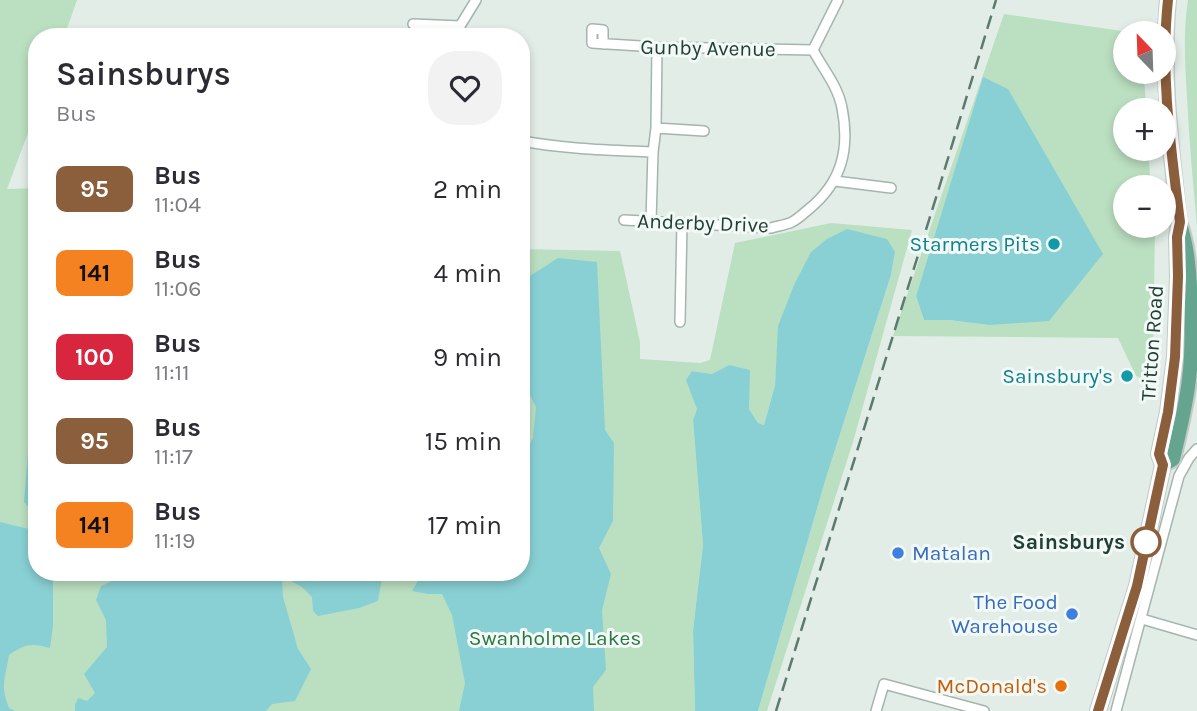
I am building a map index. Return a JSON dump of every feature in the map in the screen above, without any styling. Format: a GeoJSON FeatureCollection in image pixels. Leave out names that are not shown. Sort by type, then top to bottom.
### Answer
{"type":"FeatureCollection","features":[{"type":"Feature","properties":{"kind":"main road","name":"Tritton Road"},"geometry":{"type":"LineString","coordinates":[[1163,465],[1172,459],[1180,429],[1195,342],[1188,259],[1180,222],[1169,130],[1165,58],[1168,0]]}},
{"type":"Feature","properties":{"kind":"main road","name":"Tritton Road"},"geometry":{"type":"LineString","coordinates":[[1098,711],[1137,586],[1163,465],[1159,454],[1162,424],[1170,398],[1176,341],[1177,237],[1180,222]]}},
{"type":"Feature","properties":{"kind":"main road"},"geometry":{"type":"LineString","coordinates":[[1162,424],[1176,413],[1180,392],[1189,379]]}},
{"type":"Feature","properties":{"kind":"street"},"geometry":{"type":"LineString","coordinates":[[412,24],[460,26],[476,0]]}},
{"type":"Feature","properties":{"kind":"street"},"geometry":{"type":"LineString","coordinates":[[813,50],[836,1]]}},
{"type":"Feature","properties":{"kind":"street","name":"Gunby Avenue"},"geometry":{"type":"LineString","coordinates":[[603,44],[813,50]]}},
{"type":"Feature","properties":{"kind":"street"},"geometry":{"type":"LineString","coordinates":[[651,221],[657,47]]}},
{"type":"Feature","properties":{"kind":"street","name":"Anderby Drive"},"geometry":{"type":"LineString","coordinates":[[624,220],[771,228],[794,221],[820,200],[835,181],[843,161],[844,134],[842,107],[835,87],[813,50]]}},
{"type":"Feature","properties":{"kind":"street"},"geometry":{"type":"LineString","coordinates":[[656,128],[704,131]]}},
{"type":"Feature","properties":{"kind":"street"},"geometry":{"type":"LineString","coordinates":[[530,142],[653,152]]}},
{"type":"Feature","properties":{"kind":"street"},"geometry":{"type":"LineString","coordinates":[[835,181],[891,188]]}},
{"type":"Feature","properties":{"kind":"street"},"geometry":{"type":"LineString","coordinates":[[680,322],[682,223]]}},
{"type":"Feature","properties":{"kind":"street"},"geometry":{"type":"LineString","coordinates":[[1176,341],[1195,342]]}},
{"type":"Feature","properties":{"kind":"street"},"geometry":{"type":"LineString","coordinates":[[1116,711],[1179,477],[1197,449]]}},
{"type":"Feature","properties":{"kind":"street"},"geometry":{"type":"LineString","coordinates":[[1142,619],[1197,635]]}},
{"type":"Feature","properties":{"kind":"street"},"geometry":{"type":"LineString","coordinates":[[876,711],[884,684],[984,711]]}},
{"type":"Feature","properties":{"kind":"green space","name":"Swanholme Lakes"},"geometry":{"type":"Polygon","coordinates":[[[0,0],[77,0],[67,28],[28,28],[28,133],[7,189],[28,188],[28,581],[530,581],[530,249],[620,251],[640,342],[640,359],[700,363],[710,360],[735,243],[831,223],[912,230],[853,442],[767,711],[758,711],[826,478],[891,275],[895,252],[779,326],[775,385],[764,425],[758,423],[749,409],[729,365],[712,374],[692,371],[697,409],[693,420],[703,545],[693,630],[695,711],[0,711],[0,0]]]}},
{"type":"Feature","properties":{"kind":"green space"},"geometry":{"type":"Polygon","coordinates":[[[1188,0],[1197,0],[1197,226],[1185,60],[1188,0]]]}},
{"type":"Feature","properties":{"kind":"green space"},"geometry":{"type":"Polygon","coordinates":[[[1004,14],[1113,30],[1113,84],[1145,84],[1145,98],[1113,98],[1113,161],[1149,161],[1150,175],[1113,175],[1113,238],[1155,238],[1153,363],[1150,381],[1136,376],[1118,338],[893,336],[1004,14]],[[983,78],[916,296],[924,320],[989,325],[983,78]]]}},
{"type":"Feature","properties":{"kind":"water"},"geometry":{"type":"Polygon","coordinates":[[[983,77],[1008,89],[1103,254],[1049,321],[989,325],[924,320],[916,296],[983,77]]]}},
{"type":"Feature","properties":{"kind":"water"},"geometry":{"type":"Polygon","coordinates":[[[847,229],[887,239],[895,252],[891,275],[826,478],[758,711],[695,711],[693,630],[703,545],[693,420],[697,409],[686,380],[692,371],[712,374],[729,365],[750,370],[749,409],[758,423],[764,425],[775,385],[778,326],[794,285],[811,252],[827,239],[847,229]]]}},
{"type":"Feature","properties":{"kind":"water"},"geometry":{"type":"Polygon","coordinates":[[[558,258],[597,262],[605,430],[614,443],[613,521],[599,548],[611,574],[602,610],[606,670],[593,687],[594,711],[459,711],[465,683],[452,615],[442,594],[412,591],[418,581],[530,581],[530,444],[536,407],[530,395],[530,276],[558,258]]]}},
{"type":"Feature","properties":{"kind":"water"},"geometry":{"type":"Polygon","coordinates":[[[28,452],[28,507],[24,502],[28,452]]]}},
{"type":"Feature","properties":{"kind":"water"},"geometry":{"type":"Polygon","coordinates":[[[0,522],[28,529],[28,581],[53,581],[53,626],[50,648],[28,646],[9,655],[4,688],[9,708],[15,711],[0,711],[0,522]]]}},
{"type":"Feature","properties":{"kind":"water"},"geometry":{"type":"Polygon","coordinates":[[[112,581],[282,581],[283,597],[298,649],[311,669],[295,701],[272,704],[266,711],[75,711],[78,698],[87,701],[95,693],[84,674],[107,647],[106,620],[96,600],[101,586],[112,581]]]}},
{"type":"Feature","properties":{"kind":"water"},"geometry":{"type":"Polygon","coordinates":[[[291,581],[381,581],[378,601],[359,608],[318,616],[313,611],[312,597],[291,581]]]}},
{"type":"Feature","properties":{"kind":"railway"},"geometry":{"type":"LineString","coordinates":[[776,711],[996,0]]}},
{"type":"Feature","properties":{"kind":"bus line","name":"95"},"geometry":{"type":"LineString","coordinates":[[1098,711],[1137,586],[1163,465],[1159,454],[1175,357],[1177,237],[1180,222],[1166,89],[1168,0]]}},
{"type":"Feature","properties":{"kind":"place","name":"Starmers Pits"},"geometry":{"type":"Point","coordinates":[1054,244]}},
{"type":"Feature","properties":{"kind":"place","name":"Sainsbury's"},"geometry":{"type":"Point","coordinates":[1127,376]}},
{"type":"Feature","properties":{"kind":"place","name":"Sainsburys"},"geometry":{"type":"Point","coordinates":[1146,542]}},
{"type":"Feature","properties":{"kind":"place","name":"Matalan"},"geometry":{"type":"Point","coordinates":[898,553]}},
{"type":"Feature","properties":{"kind":"place","name":"The Food Warehouse"},"geometry":{"type":"Point","coordinates":[1072,614]}},
{"type":"Feature","properties":{"kind":"place","name":"McDonald's"},"geometry":{"type":"Point","coordinates":[1061,686]}}]}
